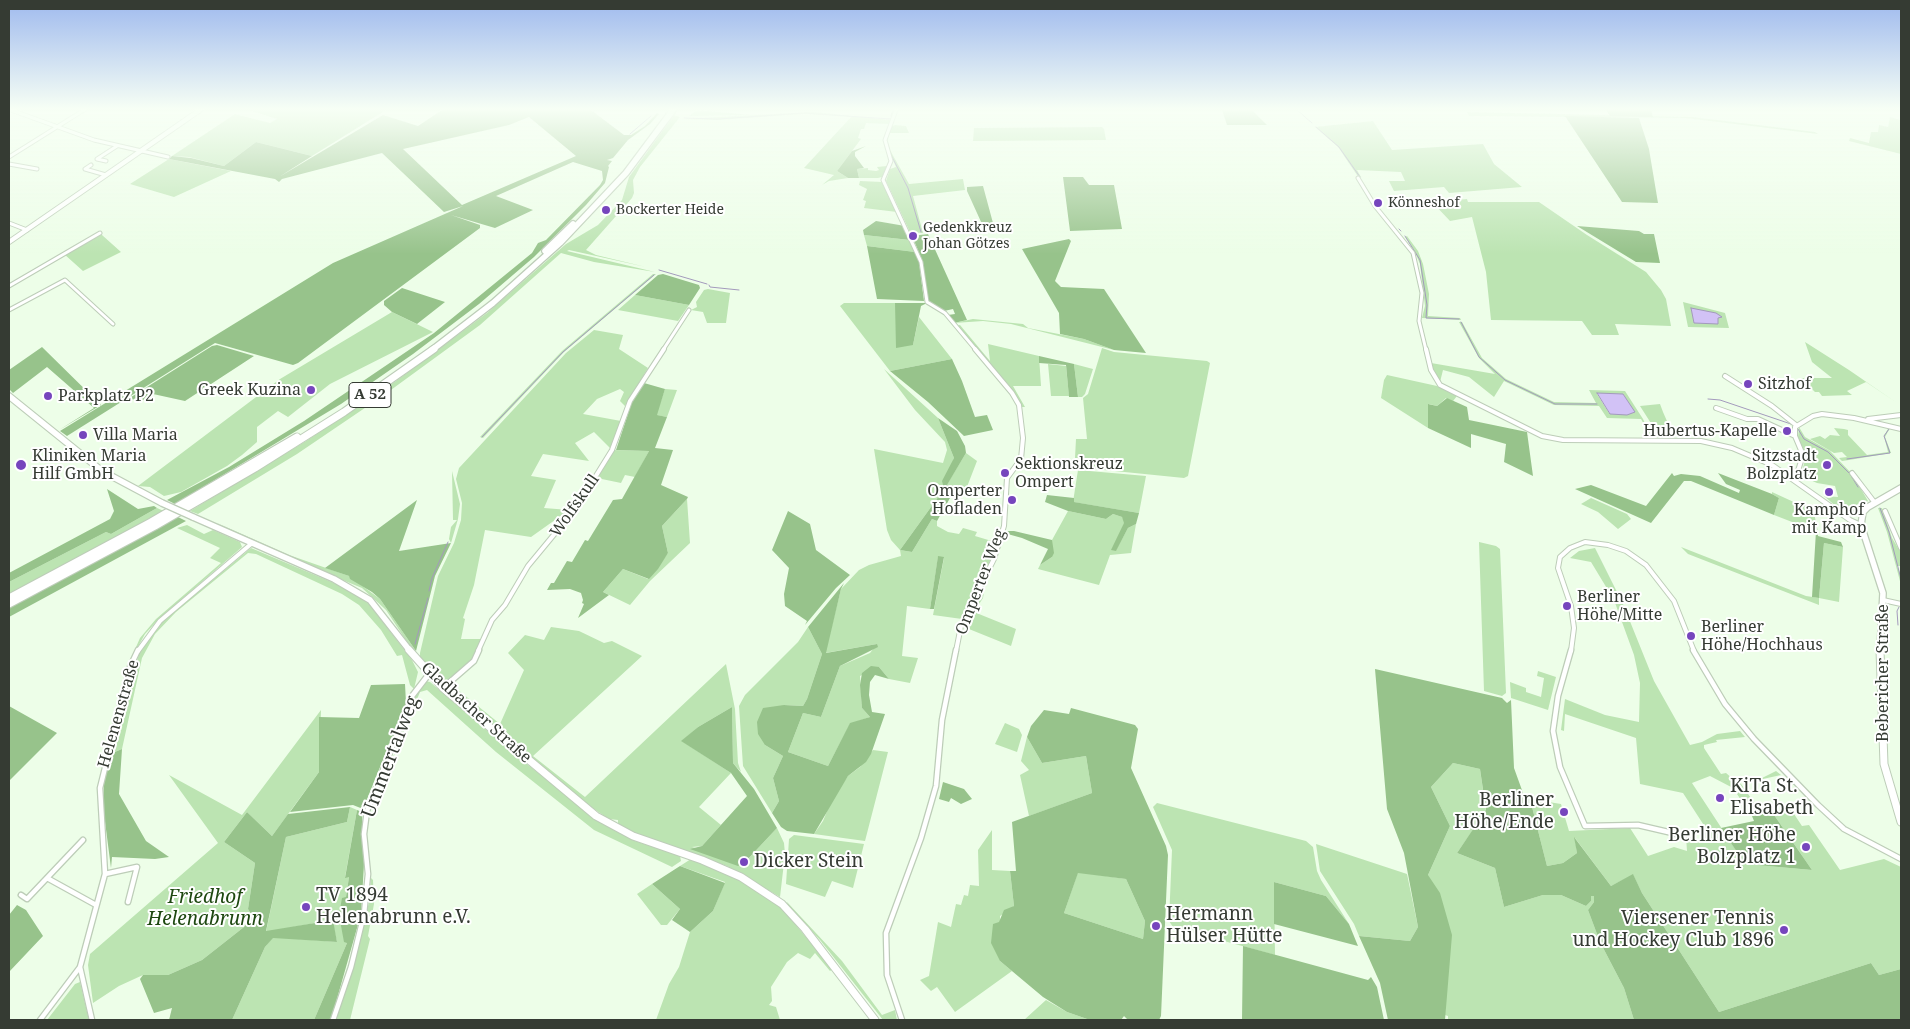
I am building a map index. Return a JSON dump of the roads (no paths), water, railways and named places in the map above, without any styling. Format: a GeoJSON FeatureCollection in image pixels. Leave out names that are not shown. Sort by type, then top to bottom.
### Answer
{"type":"FeatureCollection","features":[{"type":"Feature","properties":{"kind":"highway","name":"A 52"},"geometry":{"type":"LineString","coordinates":[[9,598],[151,522],[253,464],[341,409],[418,356],[496,295],[576,221],[631,158]]}},
{"type":"Feature","properties":{"kind":"highway","name":"A 52"},"geometry":{"type":"LineString","coordinates":[[9,604],[155,526],[255,468],[344,412],[422,358],[493,303],[560,243],[626,173],[637,158]]}},
{"type":"Feature","properties":{"kind":"main road"},"geometry":{"type":"LineString","coordinates":[[9,242],[131,158]]}},
{"type":"Feature","properties":{"kind":"main road","name":"Gladbacher Straße"},"geometry":{"type":"LineString","coordinates":[[9,396],[102,471],[162,503],[251,544],[334,579],[370,600],[429,674],[443,688],[573,797],[613,826],[632,836],[702,860],[741,877],[782,904],[822,950],[875,1020]]}},
{"type":"Feature","properties":{"kind":"main road"},"geometry":{"type":"LineString","coordinates":[[1861,525],[1863,512],[1901,488]]}},
{"type":"Feature","properties":{"kind":"main road","name":"Bebericher Straße"},"geometry":{"type":"LineString","coordinates":[[1861,525],[1880,582],[1883,600],[1880,646],[1884,764],[1901,822]]}},
{"type":"Feature","properties":{"kind":"street"},"geometry":{"type":"LineString","coordinates":[[99,158],[97,159],[106,161]]}},
{"type":"Feature","properties":{"kind":"street","name":"Omperter Weg"},"geometry":{"type":"LineString","coordinates":[[890,158],[891,161],[883,180],[921,262],[927,302],[945,313],[1012,393],[1019,405],[1023,438],[1021,459],[1007,478],[1004,526],[994,558],[961,626],[942,720],[936,786],[920,838],[886,932],[887,975],[902,1020]]}},
{"type":"Feature","properties":{"kind":"street"},"geometry":{"type":"LineString","coordinates":[[9,164],[36,169]]}},
{"type":"Feature","properties":{"kind":"street"},"geometry":{"type":"LineString","coordinates":[[91,165],[85,169],[106,175]]}},
{"type":"Feature","properties":{"kind":"street"},"geometry":{"type":"LineString","coordinates":[[1358,178],[1375,206],[1413,253],[1422,294],[1419,321],[1431,370],[1435,380],[1440,385],[1542,436],[1563,440],[1701,441],[1751,454],[1795,480],[1850,520],[1861,525]]}},
{"type":"Feature","properties":{"kind":"street"},"geometry":{"type":"LineString","coordinates":[[9,223],[27,230]]}},
{"type":"Feature","properties":{"kind":"street"},"geometry":{"type":"LineString","coordinates":[[9,286],[100,233]]}},
{"type":"Feature","properties":{"kind":"street"},"geometry":{"type":"LineString","coordinates":[[9,310],[65,280],[113,324]]}},
{"type":"Feature","properties":{"kind":"street","name":"Wolfskull"},"geometry":{"type":"LineString","coordinates":[[443,688],[474,661],[492,620],[504,605],[528,566],[576,508],[612,450],[630,401],[689,310]]}},
{"type":"Feature","properties":{"kind":"street"},"geometry":{"type":"LineString","coordinates":[[1725,376],[1772,406],[1796,425]]}},
{"type":"Feature","properties":{"kind":"street"},"geometry":{"type":"LineString","coordinates":[[1716,408],[1747,419],[1758,419],[1795,436]]}},
{"type":"Feature","properties":{"kind":"street"},"geometry":{"type":"LineString","coordinates":[[1796,425],[1822,414],[1864,419],[1901,429]]}},
{"type":"Feature","properties":{"kind":"street"},"geometry":{"type":"LineString","coordinates":[[1864,419],[1901,415]]}},
{"type":"Feature","properties":{"kind":"street"},"geometry":{"type":"LineString","coordinates":[[1795,480],[1803,455],[1795,436],[1796,425]]}},
{"type":"Feature","properties":{"kind":"street"},"geometry":{"type":"LineString","coordinates":[[1852,473],[1878,501]]}},
{"type":"Feature","properties":{"kind":"street"},"geometry":{"type":"LineString","coordinates":[[1885,511],[1901,548]]}},
{"type":"Feature","properties":{"kind":"street"},"geometry":{"type":"LineString","coordinates":[[1680,834],[1638,825],[1585,826],[1560,767],[1553,730],[1558,696],[1571,652],[1574,628],[1571,606],[1558,568],[1560,557],[1570,548],[1585,542],[1608,544],[1626,551],[1646,566],[1674,601],[1690,644],[1705,673],[1725,704],[1754,739],[1844,829],[1901,859]]}},
{"type":"Feature","properties":{"kind":"street","name":"Helenenstraße"},"geometry":{"type":"LineString","coordinates":[[92,1020],[80,968],[105,874],[100,788],[103,769],[130,667],[140,645],[160,621],[251,544]]}},
{"type":"Feature","properties":{"kind":"street"},"geometry":{"type":"LineString","coordinates":[[1883,600],[1901,604]]}},
{"type":"Feature","properties":{"kind":"street","name":"Ummertalweg"},"geometry":{"type":"LineString","coordinates":[[333,1020],[351,967],[364,914],[368,874],[364,834],[366,811],[412,696],[429,674]]}},
{"type":"Feature","properties":{"kind":"street"},"geometry":{"type":"LineString","coordinates":[[20,895],[26,900],[83,840]]}},
{"type":"Feature","properties":{"kind":"street"},"geometry":{"type":"LineString","coordinates":[[105,874],[137,867],[128,902]]}},
{"type":"Feature","properties":{"kind":"street"},"geometry":{"type":"LineString","coordinates":[[46,878],[96,905]]}},
{"type":"Feature","properties":{"kind":"street"},"geometry":{"type":"LineString","coordinates":[[40,1020],[80,968]]}},
{"type":"Feature","properties":{"kind":"waterway"},"geometry":{"type":"LineString","coordinates":[[893,158],[908,188],[921,232]]}},
{"type":"Feature","properties":{"kind":"waterway"},"geometry":{"type":"LineString","coordinates":[[1347,158],[1360,177]]}},
{"type":"Feature","properties":{"kind":"waterway"},"geometry":{"type":"LineString","coordinates":[[1405,236],[1420,260],[1427,305],[1426,318],[1459,319]]}},
{"type":"Feature","properties":{"kind":"waterway"},"geometry":{"type":"LineString","coordinates":[[659,270],[707,284]]}},
{"type":"Feature","properties":{"kind":"waterway"},"geometry":{"type":"LineString","coordinates":[[482,437],[563,352],[654,275]]}},
{"type":"Feature","properties":{"kind":"waterway"},"geometry":{"type":"LineString","coordinates":[[709,285],[710,287],[739,290]]}},
{"type":"Feature","properties":{"kind":"waterway"},"geometry":{"type":"LineString","coordinates":[[1461,322],[1479,357],[1505,380],[1555,404],[1597,404]]}},
{"type":"Feature","properties":{"kind":"waterway"},"geometry":{"type":"LineString","coordinates":[[1708,399],[1720,400],[1791,424]]}},
{"type":"Feature","properties":{"kind":"waterway"},"geometry":{"type":"LineString","coordinates":[[1798,429],[1804,439],[1828,452],[1850,474],[1858,487]]}},
{"type":"Feature","properties":{"kind":"waterway"},"geometry":{"type":"LineString","coordinates":[[1847,459],[1890,453],[1884,436],[1889,429]]}},
{"type":"Feature","properties":{"kind":"waterway"},"geometry":{"type":"LineString","coordinates":[[1880,508],[1889,532],[1901,579]]}},
{"type":"Feature","properties":{"kind":"waterway"},"geometry":{"type":"LineString","coordinates":[[429,591],[432,578],[448,542]]}},
{"type":"Feature","properties":{"kind":"waterway"},"geometry":{"type":"LineString","coordinates":[[415,644],[428,598]]}},
{"type":"Feature","properties":{"kind":"waterway"},"geometry":{"type":"LineString","coordinates":[[1898,625],[1897,611],[1899,607]]}},
{"type":"Feature","properties":{"kind":"place","name":"Könneshof"},"geometry":{"type":"Point","coordinates":[1378,203]}},
{"type":"Feature","properties":{"kind":"place","name":"Bockerter Heide"},"geometry":{"type":"Point","coordinates":[606,210]}},
{"type":"Feature","properties":{"kind":"place","name":"Gedenkkreuz Johan Götzes"},"geometry":{"type":"Point","coordinates":[913,236]}},
{"type":"Feature","properties":{"kind":"place","name":"Sitzhof"},"geometry":{"type":"Point","coordinates":[1748,384]}},
{"type":"Feature","properties":{"kind":"place","name":"Greek Kuzina"},"geometry":{"type":"Point","coordinates":[311,390]}},
{"type":"Feature","properties":{"kind":"place","name":"Parkplatz P2"},"geometry":{"type":"Point","coordinates":[48,396]}},
{"type":"Feature","properties":{"kind":"place","name":"Hubertus-Kapelle"},"geometry":{"type":"Point","coordinates":[1787,431]}},
{"type":"Feature","properties":{"kind":"place","name":"Villa Maria"},"geometry":{"type":"Point","coordinates":[83,435]}},
{"type":"Feature","properties":{"kind":"place","name":"Kliniken Maria Hilf GmbH"},"geometry":{"type":"Point","coordinates":[21,465]}},
{"type":"Feature","properties":{"kind":"place","name":"Sitzstadt Bolzplatz"},"geometry":{"type":"Point","coordinates":[1827,465]}},
{"type":"Feature","properties":{"kind":"place","name":"Sektionskreuz Ompert"},"geometry":{"type":"Point","coordinates":[1005,473]}},
{"type":"Feature","properties":{"kind":"place","name":"Kamphof mit Kamp"},"geometry":{"type":"Point","coordinates":[1829,492]}},
{"type":"Feature","properties":{"kind":"place","name":"Omperter Hofladen"},"geometry":{"type":"Point","coordinates":[1012,500]}},
{"type":"Feature","properties":{"kind":"place","name":"Berliner Höhe/Mitte"},"geometry":{"type":"Point","coordinates":[1567,606]}},
{"type":"Feature","properties":{"kind":"place","name":"Berliner Höhe/Hochhaus"},"geometry":{"type":"Point","coordinates":[1691,636]}},
{"type":"Feature","properties":{"kind":"place","name":"KiTa St. Elisabeth"},"geometry":{"type":"Point","coordinates":[1720,798]}},
{"type":"Feature","properties":{"kind":"place","name":"Berliner Höhe/Ende"},"geometry":{"type":"Point","coordinates":[1564,812]}},
{"type":"Feature","properties":{"kind":"place","name":"Berliner Höhe Bolzplatz 1"},"geometry":{"type":"Point","coordinates":[1806,847]}},
{"type":"Feature","properties":{"kind":"place","name":"Dicker Stein"},"geometry":{"type":"Point","coordinates":[744,862]}},
{"type":"Feature","properties":{"kind":"place","name":"TV 1894 Helenabrunn e.V."},"geometry":{"type":"Point","coordinates":[306,907]}},
{"type":"Feature","properties":{"kind":"place","name":"Hermann Hülser Hütte"},"geometry":{"type":"Point","coordinates":[1156,926]}},
{"type":"Feature","properties":{"kind":"place","name":"Viersener Tennis und Hockey Club 1896"},"geometry":{"type":"Point","coordinates":[1784,930]}},
{"type":"Feature","properties":{"kind":"park label","name":"Friedhof Helenabrunn"},"geometry":{"type":"Point","coordinates":[205,909]}}]}
